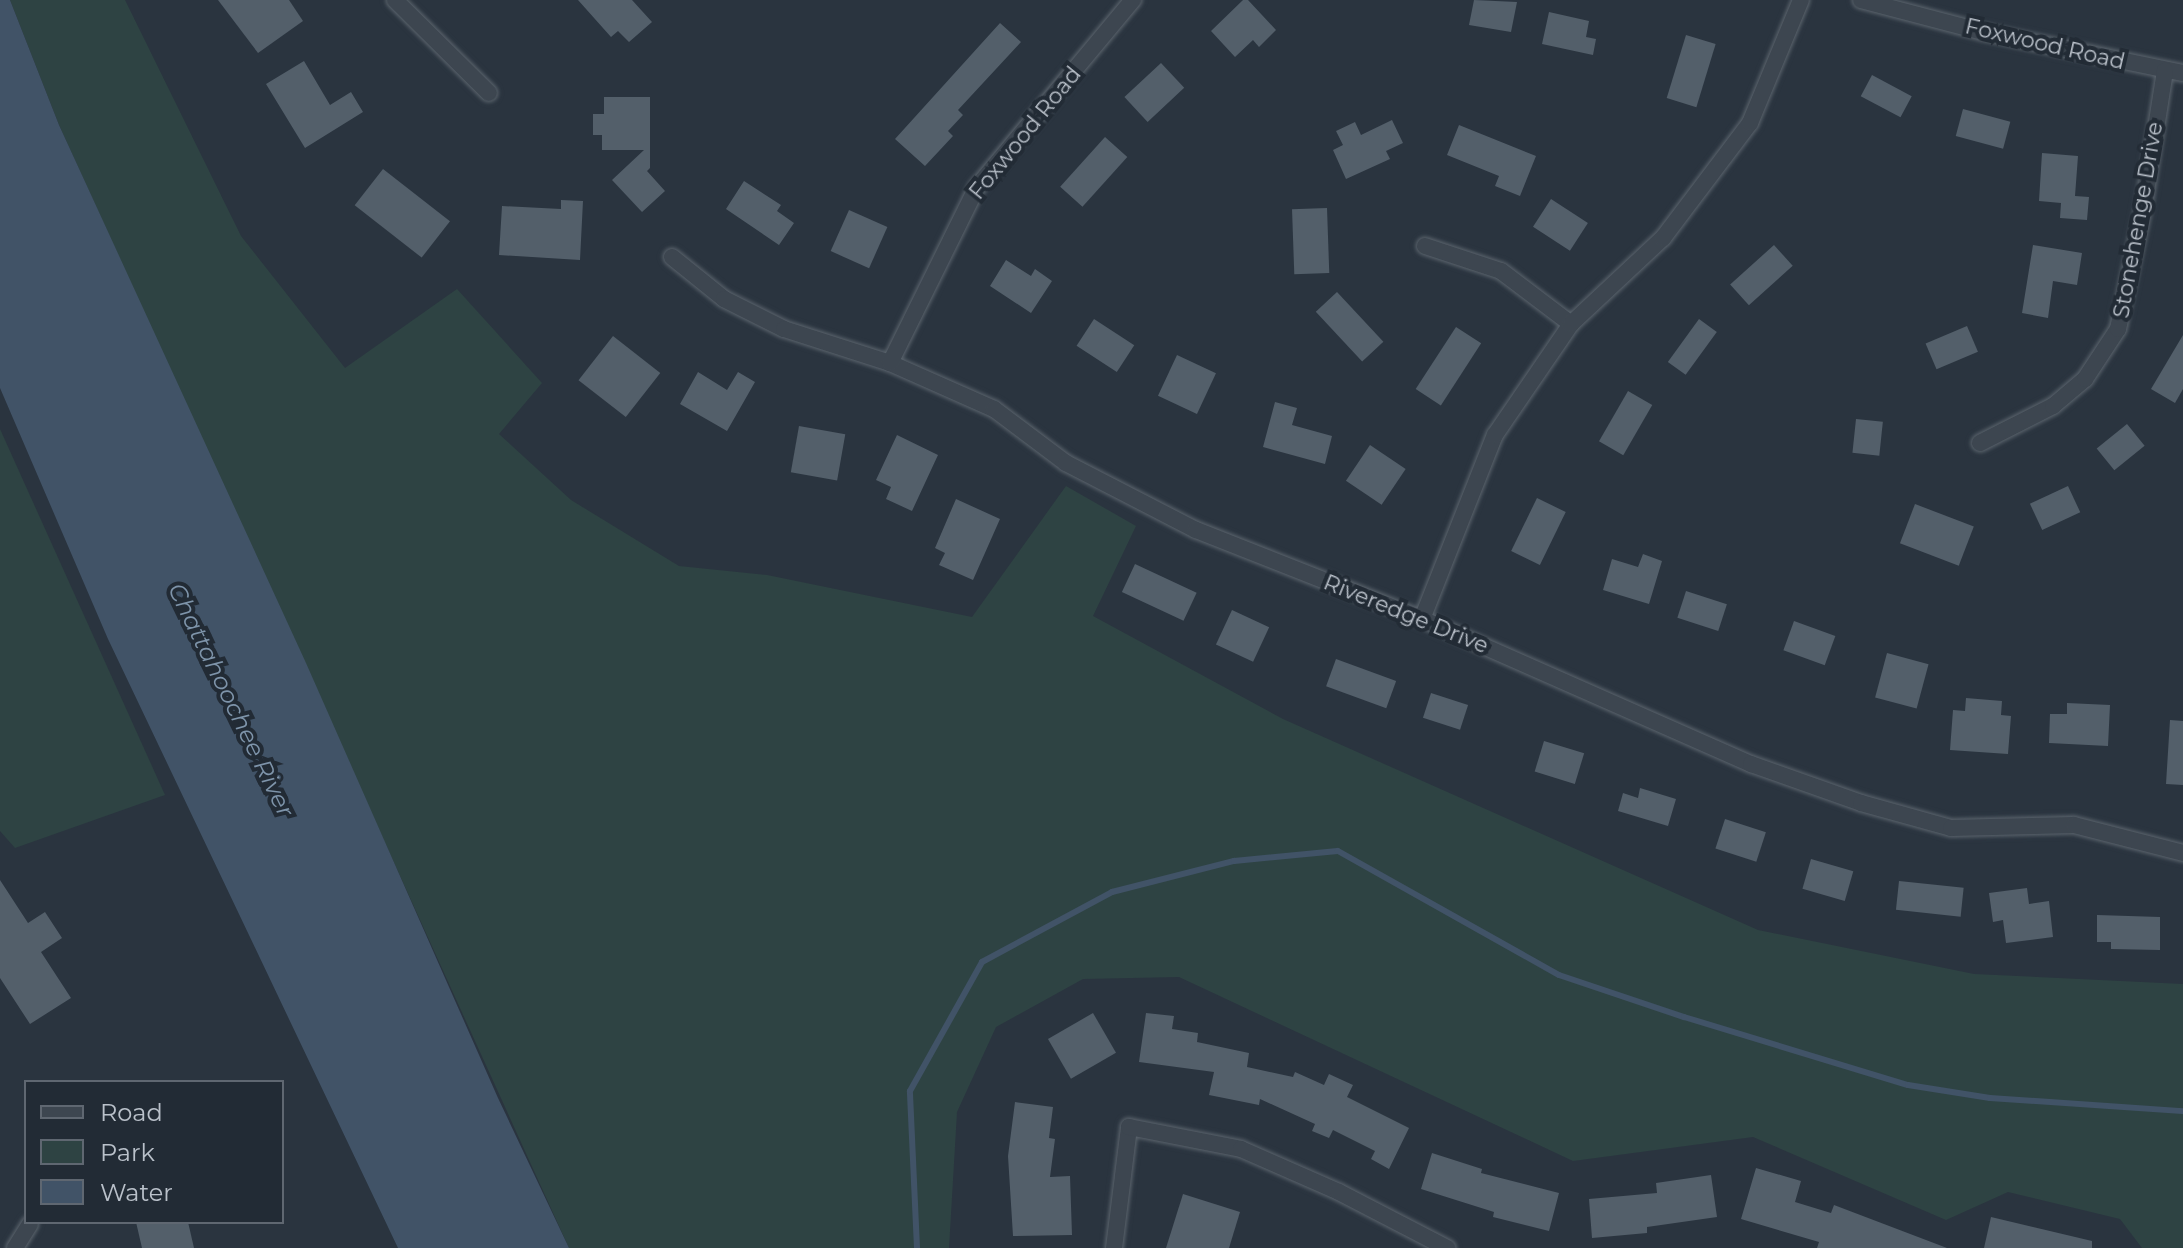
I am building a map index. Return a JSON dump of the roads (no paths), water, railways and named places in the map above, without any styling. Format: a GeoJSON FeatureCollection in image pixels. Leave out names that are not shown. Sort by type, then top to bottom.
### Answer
{"type":"FeatureCollection","features":[{"type":"Feature","properties":{"kind":"street"},"geometry":{"type":"LineString","coordinates":[[395,0],[489,93]]}},
{"type":"Feature","properties":{"kind":"street","name":"Foxwood Road"},"geometry":{"type":"LineString","coordinates":[[890,363],[926,284],[977,187],[1133,0]]}},
{"type":"Feature","properties":{"kind":"street"},"geometry":{"type":"LineString","coordinates":[[1422,619],[1495,435],[1571,324],[1663,238],[1750,123],[1801,0]]}},
{"type":"Feature","properties":{"kind":"street","name":"Foxwood Road"},"geometry":{"type":"LineString","coordinates":[[1861,0],[1983,32],[2183,73]]}},
{"type":"Feature","properties":{"kind":"street","name":"Stonehenge Drive"},"geometry":{"type":"LineString","coordinates":[[1980,443],[2053,406],[2085,379],[2118,329],[2143,210],[2165,71]]}},
{"type":"Feature","properties":{"kind":"street"},"geometry":{"type":"LineString","coordinates":[[1425,246],[1501,271],[1571,324]]}},
{"type":"Feature","properties":{"kind":"street","name":"Riveredge Drive"},"geometry":{"type":"LineString","coordinates":[[672,257],[724,299],[784,329],[890,363],[994,409],[1066,463],[1196,530],[1422,619],[1751,764],[1861,803],[1951,828],[2074,825],[2183,853]]}},
{"type":"Feature","properties":{"kind":"street"},"geometry":{"type":"LineString","coordinates":[[1114,1248],[1129,1127],[1241,1149],[1339,1192],[1422,1243],[1447,1248]]}},
{"type":"Feature","properties":{"kind":"street"},"geometry":{"type":"LineString","coordinates":[[15,1248],[30,1224]]}},
{"type":"Feature","properties":{"kind":"water","name":"Chattahoochee River"},"geometry":{"type":"Polygon","coordinates":[[[0,0],[10,0],[59,125],[306,663],[498,1098],[569,1248],[398,1248],[108,639],[0,388],[0,0]]]}},
{"type":"Feature","properties":{"kind":"waterway"},"geometry":{"type":"LineString","coordinates":[[917,1248],[910,1091],[982,962],[1112,892],[1234,861],[1338,851],[1559,975],[1684,1017],[1908,1085],[1990,1098],[2183,1111]]}}]}
